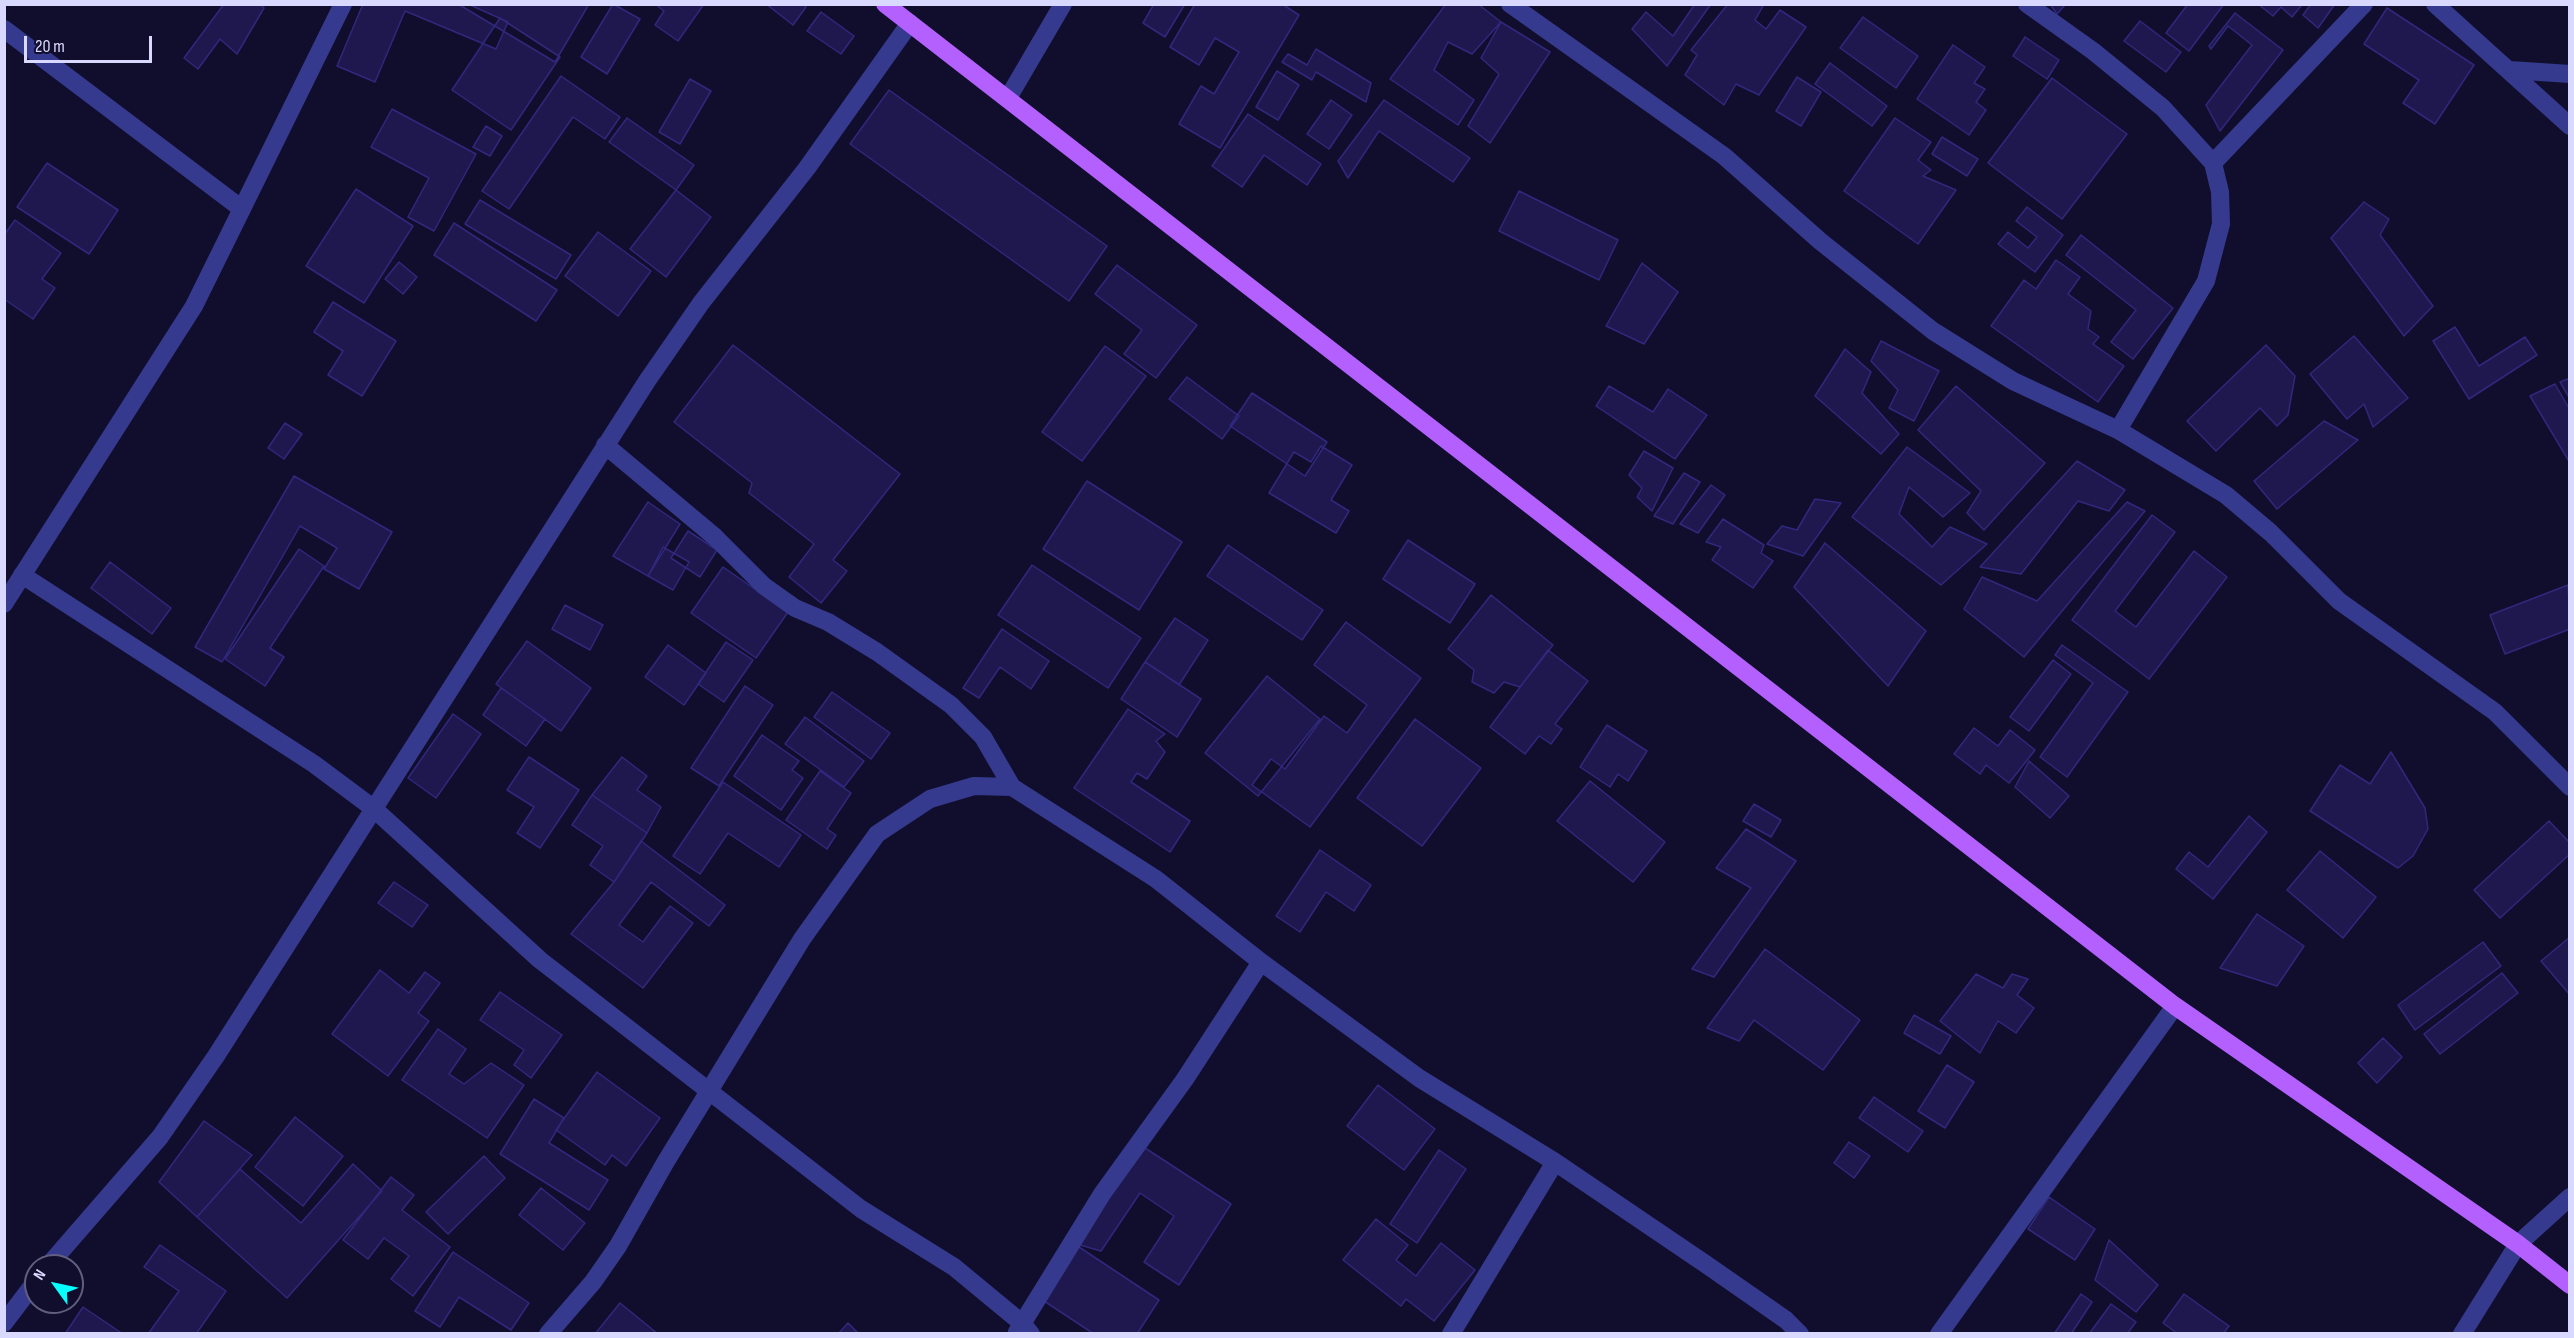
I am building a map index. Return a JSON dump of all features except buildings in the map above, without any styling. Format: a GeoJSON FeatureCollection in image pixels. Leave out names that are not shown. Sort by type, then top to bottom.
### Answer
{"type":"FeatureCollection","features":[{"type":"Feature","properties":{"kind":"main road"},"geometry":{"type":"LineString","coordinates":[[885,4],[2175,1006],[2518,1245],[2570,1285]]}},
{"type":"Feature","properties":{"kind":"street"},"geometry":{"type":"LineString","coordinates":[[4,604],[194,306],[343,4]]}},
{"type":"Feature","properties":{"kind":"street"},"geometry":{"type":"LineString","coordinates":[[1008,98],[1063,4]]}},
{"type":"Feature","properties":{"kind":"street"},"geometry":{"type":"LineString","coordinates":[[1510,4],[1724,156],[1820,241],[1933,330],[2013,381],[2118,430],[2226,495],[2271,532],[2339,601],[2495,712],[2570,787]]}},
{"type":"Feature","properties":{"kind":"street"},"geometry":{"type":"LineString","coordinates":[[2027,4],[2093,51],[2163,108],[2213,163],[2220,192],[2221,224],[2206,281],[2118,430]]}},
{"type":"Feature","properties":{"kind":"street"},"geometry":{"type":"LineString","coordinates":[[2213,163],[2364,4]]}},
{"type":"Feature","properties":{"kind":"street"},"geometry":{"type":"LineString","coordinates":[[2435,4],[2570,126]]}},
{"type":"Feature","properties":{"kind":"street"},"geometry":{"type":"LineString","coordinates":[[58,1254],[160,1137],[216,1056],[605,445],[701,303],[807,168],[910,23]]}},
{"type":"Feature","properties":{"kind":"street"},"geometry":{"type":"LineString","coordinates":[[4,29],[242,209]]}},
{"type":"Feature","properties":{"kind":"street"},"geometry":{"type":"LineString","coordinates":[[2510,70],[2570,74]]}},
{"type":"Feature","properties":{"kind":"street"},"geometry":{"type":"LineString","coordinates":[[605,445],[715,537],[764,586],[795,608],[828,622],[877,652],[951,705],[983,736],[1012,787],[1156,879],[1261,962],[1419,1078],[1555,1162],[1786,1320],[1800,1334]]}},
{"type":"Feature","properties":{"kind":"street"},"geometry":{"type":"LineString","coordinates":[[22,575],[306,759],[373,808],[540,960],[708,1093],[861,1209],[954,1267],[1023,1330],[1102,1194],[1185,1079],[1261,962]]}},
{"type":"Feature","properties":{"kind":"street"},"geometry":{"type":"LineString","coordinates":[[548,1334],[593,1282],[618,1246],[664,1163],[802,939],[878,834],[930,799],[974,786],[1012,787]]}},
{"type":"Feature","properties":{"kind":"street"},"geometry":{"type":"LineString","coordinates":[[1939,1334],[2175,1006]]}},
{"type":"Feature","properties":{"kind":"street"},"geometry":{"type":"LineString","coordinates":[[1451,1334],[1555,1162]]}},
{"type":"Feature","properties":{"kind":"street"},"geometry":{"type":"LineString","coordinates":[[2462,1334],[2518,1245],[2570,1197]]}},
{"type":"Feature","properties":{"kind":"street"},"geometry":{"type":"LineString","coordinates":[[4,1323],[24,1297]]}}]}
